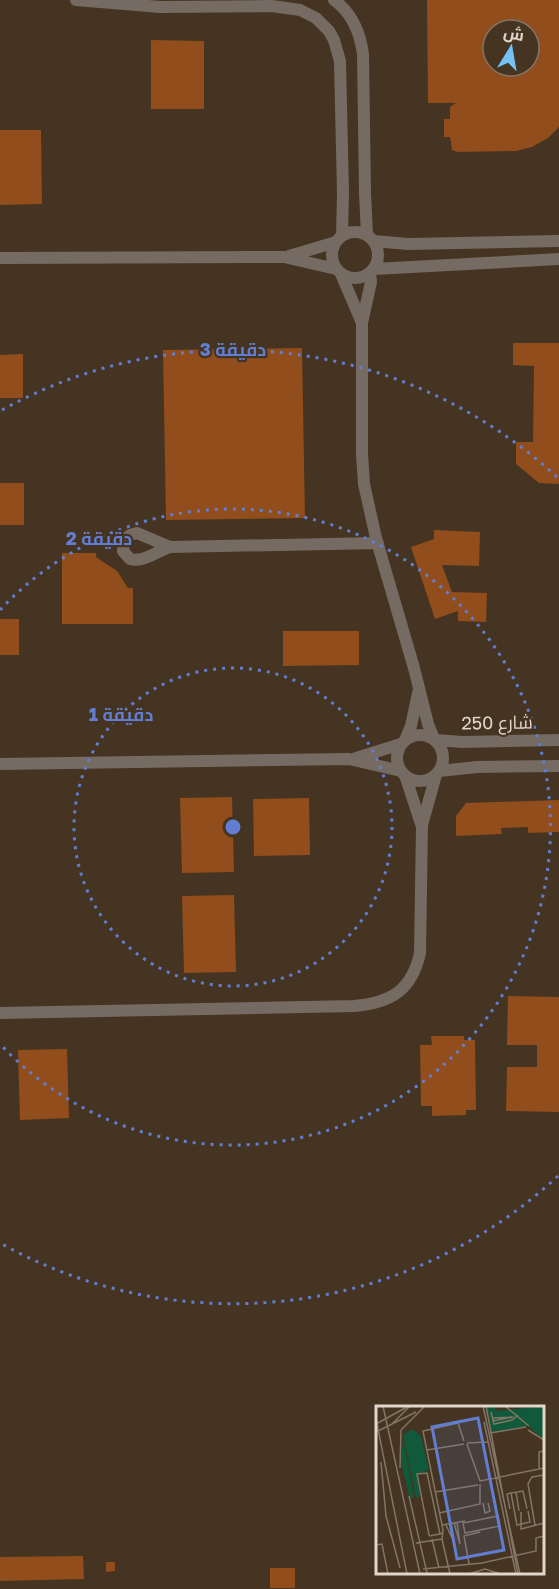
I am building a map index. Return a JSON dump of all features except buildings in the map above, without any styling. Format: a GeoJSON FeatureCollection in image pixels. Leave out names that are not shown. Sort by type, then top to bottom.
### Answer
{"type":"FeatureCollection","features":[{"type":"Feature","properties":{"kind":"street"},"geometry":{"type":"LineString","coordinates":[[76,0],[160,7],[287,8],[309,13],[324,25],[334,40],[340,61],[343,193],[339,239],[332,254],[362,323]]}},
{"type":"Feature","properties":{"kind":"street"},"geometry":{"type":"LineString","coordinates":[[0,1013],[354,1006],[380,1002],[402,990],[418,965],[421,939],[422,825],[437,773],[443,762],[443,753],[435,740],[419,692],[378,543],[363,475],[362,323],[372,271],[379,257],[370,238],[365,193],[364,78],[361,40],[348,13],[334,0]]}},
{"type":"Feature","properties":{"kind":"street"},"geometry":{"type":"LineString","coordinates":[[284,257],[354,232],[370,238],[408,244],[559,242]]}},
{"type":"Feature","properties":{"kind":"street"},"geometry":{"type":"LineString","coordinates":[[0,258],[284,257],[357,279],[372,271],[559,259]]}},
{"type":"Feature","properties":{"kind":"street"},"geometry":{"type":"LineString","coordinates":[[170,547],[378,543]]}},
{"type":"Feature","properties":{"kind":"street"},"geometry":{"type":"LineString","coordinates":[[419,692],[411,726],[397,758],[422,825]]}},
{"type":"Feature","properties":{"kind":"street"},"geometry":{"type":"LineString","coordinates":[[349,759],[418,735],[435,740]]}},
{"type":"Feature","properties":{"kind":"street","name":"شارع 250"},"geometry":{"type":"LineString","coordinates":[[435,740],[462,742],[559,740]]}},
{"type":"Feature","properties":{"kind":"street"},"geometry":{"type":"LineString","coordinates":[[0,764],[349,759],[403,773],[418,781],[428,780],[437,773],[477,767],[559,766]]}}]}
